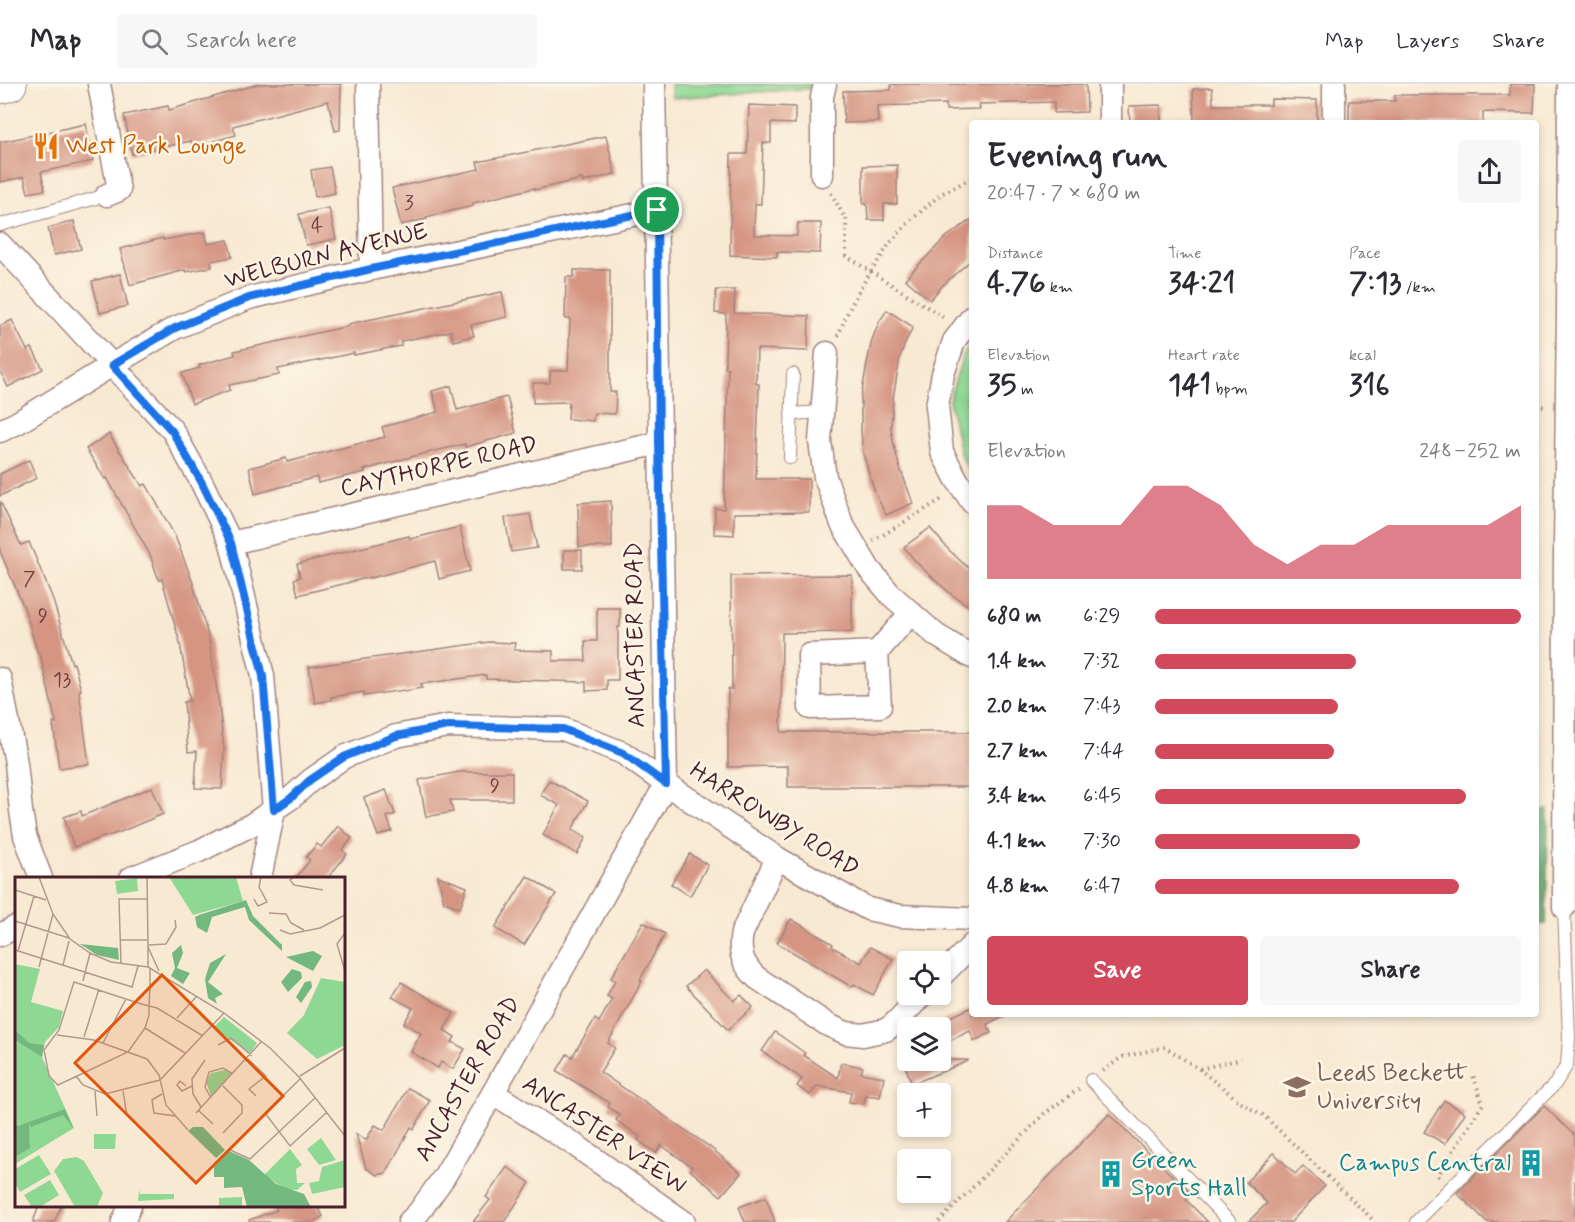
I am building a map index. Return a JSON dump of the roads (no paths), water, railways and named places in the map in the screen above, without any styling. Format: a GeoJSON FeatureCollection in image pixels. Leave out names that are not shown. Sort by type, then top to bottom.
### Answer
{"type":"FeatureCollection","features":[{"type":"Feature","properties":{"kind":"highway"},"geometry":{"type":"LineString","coordinates":[[0,87],[10,84]]}},
{"type":"Feature","properties":{"kind":"street"},"geometry":{"type":"LineString","coordinates":[[99,84],[119,190],[107,195]]}},
{"type":"Feature","properties":{"kind":"street"},"geometry":{"type":"LineString","coordinates":[[368,84],[371,269]]}},
{"type":"Feature","properties":{"kind":"street","name":"ANCASTER ROAD"},"geometry":{"type":"LineString","coordinates":[[409,1222],[444,1177],[666,784],[654,84]]}},
{"type":"Feature","properties":{"kind":"street"},"geometry":{"type":"LineString","coordinates":[[822,175],[822,97],[825,84]]}},
{"type":"Feature","properties":{"kind":"street"},"geometry":{"type":"LineString","coordinates":[[1110,84],[1110,120]]}},
{"type":"Feature","properties":{"kind":"street"},"geometry":{"type":"LineString","coordinates":[[1334,84],[1334,120]]}},
{"type":"Feature","properties":{"kind":"street"},"geometry":{"type":"LineString","coordinates":[[1564,908],[1570,783],[1565,547],[1572,314],[1569,84]]}},
{"type":"Feature","properties":{"kind":"street","name":"WELBURN AVENUE"},"geometry":{"type":"LineString","coordinates":[[0,431],[175,328],[249,298],[371,269],[657,210]]}},
{"type":"Feature","properties":{"kind":"street"},"geometry":{"type":"LineString","coordinates":[[0,244],[172,431],[202,483],[231,543],[263,676],[274,810],[260,877]]}},
{"type":"Feature","properties":{"kind":"street"},"geometry":{"type":"LineString","coordinates":[[967,323],[954,341],[943,374],[937,406],[942,452],[967,494]]}},
{"type":"Feature","properties":{"kind":"street"},"geometry":{"type":"LineString","coordinates":[[828,353],[820,441],[825,477],[842,524],[868,569],[891,595],[936,635],[969,655]]}},
{"type":"Feature","properties":{"kind":"street","name":"CAYTHORPE ROAD"},"geometry":{"type":"LineString","coordinates":[[231,543],[659,443]]}},
{"type":"Feature","properties":{"kind":"street"},"geometry":{"type":"LineString","coordinates":[[877,652],[911,613]]}},
{"type":"Feature","properties":{"kind":"street"},"geometry":{"type":"LineString","coordinates":[[0,679],[16,763],[25,836],[40,877]]}},
{"type":"Feature","properties":{"kind":"street","name":"HARROWBY ROAD"},"geometry":{"type":"LineString","coordinates":[[135,877],[199,851],[251,825],[291,798],[310,780],[344,757],[396,736],[448,726],[563,729],[623,753],[777,858],[868,909],[900,916],[969,919]]}},
{"type":"Feature","properties":{"kind":"street"},"geometry":{"type":"LineString","coordinates":[[777,858],[742,933],[741,954],[749,970],[757,978],[828,1025],[846,1033],[863,1035],[886,1030],[912,1005]]}},
{"type":"Feature","properties":{"kind":"street"},"geometry":{"type":"LineString","coordinates":[[0,935],[15,928]]}},
{"type":"Feature","properties":{"kind":"street"},"geometry":{"type":"LineString","coordinates":[[951,966],[969,948]]}},
{"type":"Feature","properties":{"kind":"street","name":"ANCASTER VIEW"},"geometry":{"type":"LineString","coordinates":[[493,1093],[575,1145],[684,1222]]}},
{"type":"Feature","properties":{"kind":"street"},"geometry":{"type":"LineString","coordinates":[[123,1222],[130,1207]]}},
{"type":"Feature","properties":{"kind":"lane"},"geometry":{"type":"LineString","coordinates":[[0,225],[107,195]]}},
{"type":"Feature","properties":{"kind":"lane"},"geometry":{"type":"LineString","coordinates":[[790,458],[793,374]]}},
{"type":"Feature","properties":{"kind":"lane"},"geometry":{"type":"LineString","coordinates":[[791,414],[823,412]]}},
{"type":"Feature","properties":{"kind":"lane"},"geometry":{"type":"LineString","coordinates":[[1416,1222],[1555,1084],[1567,1065],[1572,1003],[1564,908]]}},
{"type":"Feature","properties":{"kind":"lane"},"geometry":{"type":"LineString","coordinates":[[1091,1080],[1230,1222]]}},
{"type":"Feature","properties":{"kind":"place","name":"West Park Lounge"},"geometry":{"type":"Point","coordinates":[46,146]}},
{"type":"Feature","properties":{"kind":"place","name":"Leeds Beckett University"},"geometry":{"type":"Point","coordinates":[1297,1087]}},
{"type":"Feature","properties":{"kind":"place","name":"Campus Central"},"geometry":{"type":"Point","coordinates":[1531,1163]}},
{"type":"Feature","properties":{"kind":"place","name":"Green Sports Hall"},"geometry":{"type":"Point","coordinates":[1111,1174]}}]}
